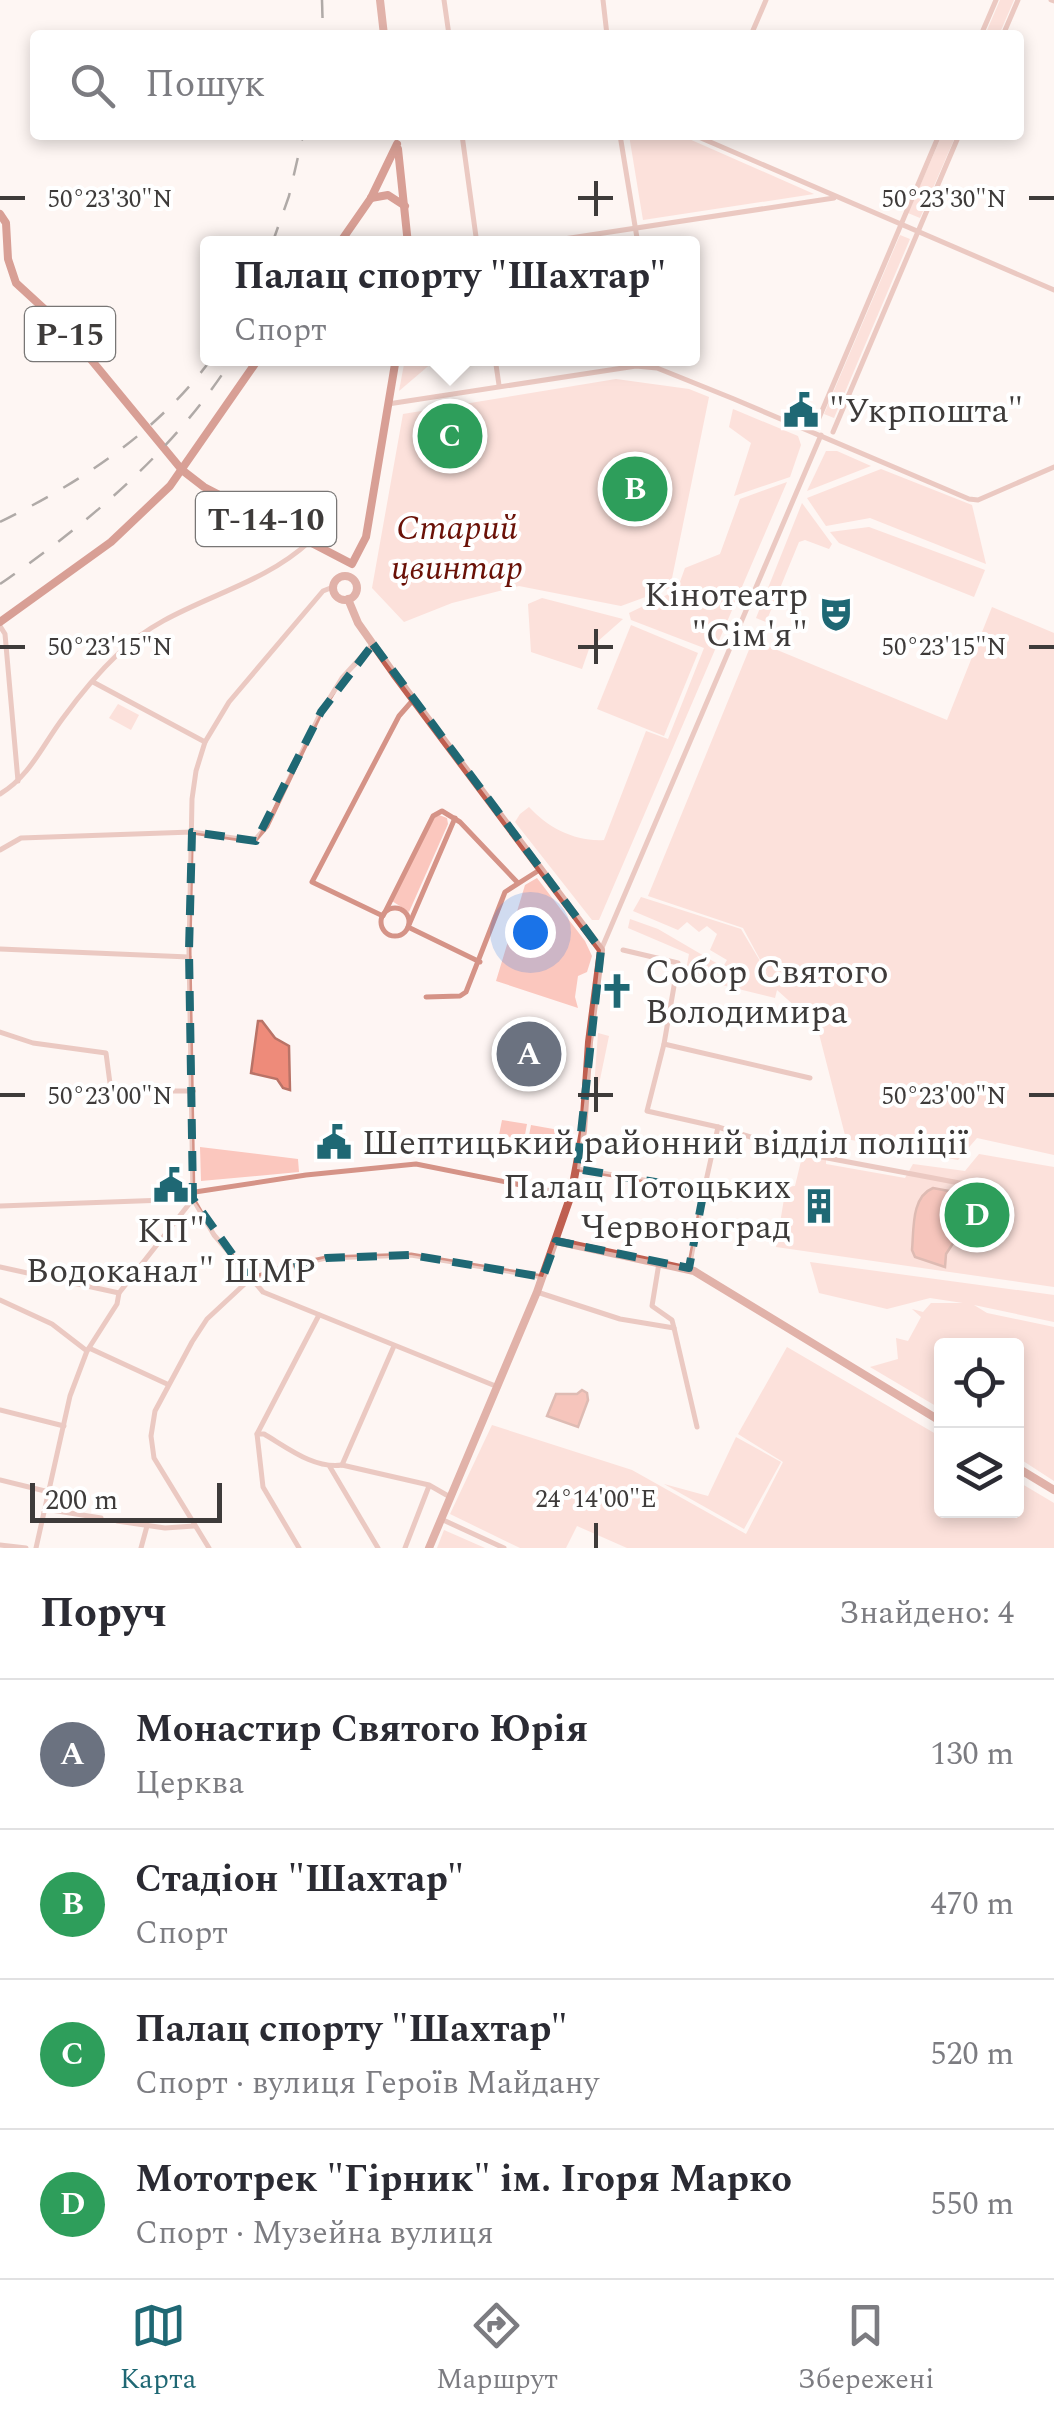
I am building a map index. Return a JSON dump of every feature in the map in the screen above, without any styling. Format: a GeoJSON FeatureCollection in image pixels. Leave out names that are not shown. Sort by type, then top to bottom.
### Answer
{"type":"FeatureCollection","features":[{"type":"Feature","properties":{"kind":"main road"},"geometry":{"type":"LineString","coordinates":[[380,0],[383,30]]}},
{"type":"Feature","properties":{"kind":"main road"},"geometry":{"type":"LineString","coordinates":[[344,236],[370,198],[397,140]]}},
{"type":"Feature","properties":{"kind":"main road"},"geometry":{"type":"LineString","coordinates":[[397,140],[407,236]]}},
{"type":"Feature","properties":{"kind":"main road"},"geometry":{"type":"LineString","coordinates":[[370,198],[388,195],[405,206]]}},
{"type":"Feature","properties":{"kind":"main road","name":"Р-15"},"geometry":{"type":"LineString","coordinates":[[0,214],[6,223],[8,260],[16,283],[65,328],[145,430],[182,470]]}},
{"type":"Feature","properties":{"kind":"main road"},"geometry":{"type":"LineString","coordinates":[[0,624],[111,542],[170,486],[254,366]]}},
{"type":"Feature","properties":{"kind":"main road"},"geometry":{"type":"LineString","coordinates":[[352,564],[366,537],[395,366]]}},
{"type":"Feature","properties":{"kind":"main road","name":"Т-14-10"},"geometry":{"type":"LineString","coordinates":[[182,470],[204,486],[352,564],[350,576],[357,588],[348,600]]}},
{"type":"Feature","properties":{"kind":"main road","name":"Т-14-10"},"geometry":{"type":"LineString","coordinates":[[348,600],[337,597],[333,587],[338,578],[350,576]]}},
{"type":"Feature","properties":{"kind":"main road","name":"Т-14-10"},"geometry":{"type":"LineString","coordinates":[[348,600],[373,644],[601,950]]}},
{"type":"Feature","properties":{"kind":"main road"},"geometry":{"type":"LineString","coordinates":[[429,1548],[537,1292],[571,1195],[601,950]]}},
{"type":"Feature","properties":{"kind":"main road"},"geometry":{"type":"LineString","coordinates":[[556,1241],[689,1268],[934,1417]]}},
{"type":"Feature","properties":{"kind":"main road"},"geometry":{"type":"LineString","coordinates":[[1024,1472],[1054,1490]]}},
{"type":"Feature","properties":{"kind":"street"},"geometry":{"type":"LineString","coordinates":[[444,0],[447,30]]}},
{"type":"Feature","properties":{"kind":"street"},"geometry":{"type":"LineString","coordinates":[[603,0],[606,30]]}},
{"type":"Feature","properties":{"kind":"street"},"geometry":{"type":"LineString","coordinates":[[752,30],[766,0]]}},
{"type":"Feature","properties":{"kind":"street"},"geometry":{"type":"LineString","coordinates":[[984,30],[996,0]]}},
{"type":"Feature","properties":{"kind":"street"},"geometry":{"type":"LineString","coordinates":[[1005,30],[1018,0]]}},
{"type":"Feature","properties":{"kind":"street"},"geometry":{"type":"LineString","coordinates":[[463,140],[475,236]]}},
{"type":"Feature","properties":{"kind":"street"},"geometry":{"type":"LineString","coordinates":[[621,140],[637,236]]}},
{"type":"Feature","properties":{"kind":"street"},"geometry":{"type":"LineString","coordinates":[[710,140],[1054,290]]}},
{"type":"Feature","properties":{"kind":"street"},"geometry":{"type":"LineString","coordinates":[[816,425],[937,140]]}},
{"type":"Feature","properties":{"kind":"street"},"geometry":{"type":"LineString","coordinates":[[833,432],[957,140]]}},
{"type":"Feature","properties":{"kind":"street"},"geometry":{"type":"LineString","coordinates":[[583,236],[838,198]]}},
{"type":"Feature","properties":{"kind":"street"},"geometry":{"type":"LineString","coordinates":[[496,366],[499,386]]}},
{"type":"Feature","properties":{"kind":"street"},"geometry":{"type":"LineString","coordinates":[[388,404],[636,366],[657,368],[970,499],[978,500],[1054,467]]}},
{"type":"Feature","properties":{"kind":"street"},"geometry":{"type":"LineString","coordinates":[[601,950],[820,435]]}},
{"type":"Feature","properties":{"kind":"street"},"geometry":{"type":"LineString","coordinates":[[0,794],[19,783],[62,719],[119,652],[140,637],[275,569],[309,542]]}},
{"type":"Feature","properties":{"kind":"street"},"geometry":{"type":"LineString","coordinates":[[333,587],[323,592],[229,702],[205,742],[196,772],[189,956],[194,1196],[214,1235],[262,1292],[498,1387]]}},
{"type":"Feature","properties":{"kind":"street"},"geometry":{"type":"LineString","coordinates":[[0,624],[5,634],[19,783]]}},
{"type":"Feature","properties":{"kind":"street"},"geometry":{"type":"LineString","coordinates":[[0,850],[21,838],[192,832],[254,841],[335,689],[373,644]]}},
{"type":"Feature","properties":{"kind":"street"},"geometry":{"type":"LineString","coordinates":[[94,682],[205,742]]}},
{"type":"Feature","properties":{"kind":"street"},"geometry":{"type":"LineString","coordinates":[[383,916],[312,882],[399,716],[414,700]]}},
{"type":"Feature","properties":{"kind":"street"},"geometry":{"type":"LineString","coordinates":[[455,818],[408,928],[399,935],[391,935],[382,925],[383,916],[433,816],[442,810],[455,818],[516,882]]}},
{"type":"Feature","properties":{"kind":"street"},"geometry":{"type":"LineString","coordinates":[[426,997],[460,996],[466,992],[506,892],[541,869]]}},
{"type":"Feature","properties":{"kind":"street"},"geometry":{"type":"LineString","coordinates":[[383,916],[390,909],[401,909],[408,917],[408,928]]}},
{"type":"Feature","properties":{"kind":"street"},"geometry":{"type":"LineString","coordinates":[[408,928],[480,962]]}},
{"type":"Feature","properties":{"kind":"street"},"geometry":{"type":"LineString","coordinates":[[0,949],[189,956]]}},
{"type":"Feature","properties":{"kind":"street"},"geometry":{"type":"LineString","coordinates":[[623,950],[678,963],[647,1112],[718,1126],[806,1154],[965,1184]]}},
{"type":"Feature","properties":{"kind":"street"},"geometry":{"type":"LineString","coordinates":[[0,1032],[33,1043],[106,1053],[111,1091],[193,1091]]}},
{"type":"Feature","properties":{"kind":"street"},"geometry":{"type":"LineString","coordinates":[[664,1044],[810,1078]]}},
{"type":"Feature","properties":{"kind":"street"},"geometry":{"type":"LineString","coordinates":[[689,1268],[718,1126]]}},
{"type":"Feature","properties":{"kind":"street"},"geometry":{"type":"LineString","coordinates":[[0,1206],[194,1196],[306,1175],[416,1164],[571,1195]]}},
{"type":"Feature","properties":{"kind":"street"},"geometry":{"type":"LineString","coordinates":[[576,1168],[704,1190]]}},
{"type":"Feature","properties":{"kind":"street"},"geometry":{"type":"LineString","coordinates":[[36,1548],[70,1396],[88,1349],[117,1304],[118,1293],[194,1196]]}},
{"type":"Feature","properties":{"kind":"street"},"geometry":{"type":"LineString","coordinates":[[209,1548],[154,1458],[151,1436],[155,1411],[207,1319],[250,1280],[326,1258],[411,1255],[542,1277]]}},
{"type":"Feature","properties":{"kind":"street"},"geometry":{"type":"LineString","coordinates":[[660,1262],[652,1306],[672,1320],[697,1426]]}},
{"type":"Feature","properties":{"kind":"street"},"geometry":{"type":"LineString","coordinates":[[0,1267],[118,1293]]}},
{"type":"Feature","properties":{"kind":"street"},"geometry":{"type":"LineString","coordinates":[[537,1292],[620,1319],[674,1328]]}},
{"type":"Feature","properties":{"kind":"street"},"geometry":{"type":"LineString","coordinates":[[0,1300],[52,1324],[88,1349],[168,1384]]}},
{"type":"Feature","properties":{"kind":"street"},"geometry":{"type":"LineString","coordinates":[[299,1548],[263,1487],[257,1434],[319,1315]]}},
{"type":"Feature","properties":{"kind":"street"},"geometry":{"type":"LineString","coordinates":[[342,1465],[394,1346]]}},
{"type":"Feature","properties":{"kind":"street"},"geometry":{"type":"LineString","coordinates":[[0,1410],[64,1426]]}},
{"type":"Feature","properties":{"kind":"street"},"geometry":{"type":"LineString","coordinates":[[257,1434],[330,1467],[342,1465],[430,1485],[451,1497]]}},
{"type":"Feature","properties":{"kind":"street"},"geometry":{"type":"LineString","coordinates":[[330,1467],[378,1548]]}},
{"type":"Feature","properties":{"kind":"street"},"geometry":{"type":"LineString","coordinates":[[0,1480],[49,1492]]}},
{"type":"Feature","properties":{"kind":"street"},"geometry":{"type":"LineString","coordinates":[[404,1548],[430,1485]]}},
{"type":"Feature","properties":{"kind":"street"},"geometry":{"type":"LineString","coordinates":[[45,1508],[101,1518]]}},
{"type":"Feature","properties":{"kind":"street"},"geometry":{"type":"LineString","coordinates":[[441,1519],[504,1548]]}},
{"type":"Feature","properties":{"kind":"street"},"geometry":{"type":"LineString","coordinates":[[117,1521],[146,1526],[194,1526]]}},
{"type":"Feature","properties":{"kind":"street"},"geometry":{"type":"LineString","coordinates":[[141,1548],[146,1526]]}},
{"type":"Feature","properties":{"kind":"street"},"geometry":{"type":"LineString","coordinates":[[0,1545],[26,1548]]}},
{"type":"Feature","properties":{"kind":"highlighted area"},"geometry":{"type":"Polygon","coordinates":[[[373,644],[601,950],[577,1169],[704,1190],[689,1268],[556,1241],[543,1277],[411,1255],[326,1258],[250,1279],[193,1199],[189,951],[192,832],[256,841],[321,712],[373,644]]]}},
{"type":"Feature","properties":{"kind":"green space"},"geometry":{"type":"Polygon","coordinates":[[[1000,0],[1014,0],[1001,30],[987,30],[1000,0]]]}},
{"type":"Feature","properties":{"kind":"green space"},"geometry":{"type":"Polygon","coordinates":[[[630,140],[691,140],[814,194],[643,220],[630,140]]]}},
{"type":"Feature","properties":{"kind":"green space"},"geometry":{"type":"Polygon","coordinates":[[[940,140],[954,140],[920,218],[908,213],[940,140]]]}},
{"type":"Feature","properties":{"kind":"green space"},"geometry":{"type":"Polygon","coordinates":[[[900,235],[910,239],[834,418],[824,414],[900,235]]]}},
{"type":"Feature","properties":{"kind":"green space"},"geometry":{"type":"Polygon","coordinates":[[[404,366],[428,366],[399,391],[404,366]]]}},
{"type":"Feature","properties":{"kind":"green space","name":"Старий цвинтар"},"geometry":{"type":"Polygon","coordinates":[[[616,379],[689,389],[709,397],[670,588],[621,606],[519,586],[452,603],[404,622],[372,588],[403,414],[616,379]]]}},
{"type":"Feature","properties":{"kind":"green space"},"geometry":{"type":"Polygon","coordinates":[[[733,409],[798,436],[801,445],[790,477],[734,496],[751,443],[729,427],[733,409]]]}},
{"type":"Feature","properties":{"kind":"green space"},"geometry":{"type":"Polygon","coordinates":[[[826,451],[837,451],[871,466],[807,491],[826,451]]]}},
{"type":"Feature","properties":{"kind":"green space"},"geometry":{"type":"Polygon","coordinates":[[[881,469],[972,505],[986,564],[870,518],[826,526],[807,498],[881,469]]]}},
{"type":"Feature","properties":{"kind":"green space"},"geometry":{"type":"Polygon","coordinates":[[[787,482],[599,920],[592,920],[515,822],[529,807],[563,832],[583,839],[604,840],[646,731],[668,739],[704,648],[631,620],[629,613],[677,590],[685,568],[720,554],[740,499],[787,482]]]}},
{"type":"Feature","properties":{"kind":"green space"},"geometry":{"type":"Polygon","coordinates":[[[802,503],[832,544],[829,549],[805,540],[799,542],[766,622],[756,618],[802,503]]]}},
{"type":"Feature","properties":{"kind":"green space"},"geometry":{"type":"Polygon","coordinates":[[[869,527],[985,570],[974,597],[839,543],[830,532],[869,527]]]}},
{"type":"Feature","properties":{"kind":"green space"},"geometry":{"type":"Polygon","coordinates":[[[542,598],[623,619],[589,649],[582,669],[531,652],[528,604],[542,598]]]}},
{"type":"Feature","properties":{"kind":"green space"},"geometry":{"type":"Polygon","coordinates":[[[992,607],[1054,633],[1054,1155],[977,1138],[958,1160],[846,1139],[817,1026],[777,990],[775,998],[685,976],[689,954],[628,928],[630,919],[658,929],[723,967],[727,960],[710,950],[717,934],[707,926],[699,932],[687,922],[678,930],[633,911],[641,897],[741,929],[770,978],[743,928],[648,896],[753,640],[947,720],[992,607]]]}},
{"type":"Feature","properties":{"kind":"green space"},"geometry":{"type":"Polygon","coordinates":[[[631,625],[698,653],[664,736],[597,709],[631,625]]]}},
{"type":"Feature","properties":{"kind":"green space"},"geometry":{"type":"Polygon","coordinates":[[[118,704],[139,715],[131,730],[109,718],[118,704]]]}},
{"type":"Feature","properties":{"kind":"green space"},"geometry":{"type":"Polygon","coordinates":[[[439,815],[447,818],[448,824],[409,912],[392,901],[439,815]]]}},
{"type":"Feature","properties":{"kind":"green space"},"geometry":{"type":"Polygon","coordinates":[[[537,878],[592,956],[587,972],[578,976],[578,1008],[496,981],[525,885],[537,878]]]}},
{"type":"Feature","properties":{"kind":"green space"},"geometry":{"type":"Polygon","coordinates":[[[598,1033],[609,1036],[598,1089],[594,1088],[598,1033]]]}},
{"type":"Feature","properties":{"kind":"green space"},"geometry":{"type":"Polygon","coordinates":[[[547,1034],[557,1042],[550,1067],[537,1068],[547,1034]]]}},
{"type":"Feature","properties":{"kind":"green space"},"geometry":{"type":"Polygon","coordinates":[[[502,1120],[527,1124],[524,1140],[499,1135],[502,1120]]]}},
{"type":"Feature","properties":{"kind":"green space"},"geometry":{"type":"Polygon","coordinates":[[[531,1125],[559,1130],[556,1147],[528,1141],[531,1125]]]}},
{"type":"Feature","properties":{"kind":"green space"},"geometry":{"type":"Polygon","coordinates":[[[200,1147],[298,1159],[299,1172],[201,1181],[200,1147]]]}},
{"type":"Feature","properties":{"kind":"green space"},"geometry":{"type":"Polygon","coordinates":[[[979,1154],[1054,1167],[1054,1287],[776,1247],[786,1187],[795,1186],[802,1157],[905,1178],[913,1164],[965,1171],[979,1154]]]}},
{"type":"Feature","properties":{"kind":"green space"},"geometry":{"type":"Polygon","coordinates":[[[810,1262],[1054,1295],[1054,1322],[974,1305],[987,1313],[1054,1327],[1054,1481],[1024,1462],[1024,1338],[934,1338],[934,1405],[870,1367],[898,1359],[896,1338],[908,1341],[921,1317],[912,1309],[923,1312],[931,1303],[963,1303],[930,1298],[887,1309],[819,1293],[810,1262]]]}},
{"type":"Feature","properties":{"kind":"green space"},"geometry":{"type":"Polygon","coordinates":[[[787,1347],[934,1433],[934,1518],[1024,1518],[1024,1485],[1054,1503],[1054,1548],[627,1548],[577,1526],[566,1548],[520,1548],[450,1514],[492,1425],[632,1470],[746,1534],[783,1462],[738,1434],[787,1347]]]}},
{"type":"Feature","properties":{"kind":"green space"},"geometry":{"type":"Polygon","coordinates":[[[736,1437],[781,1462],[744,1529],[664,1484],[708,1496],[736,1437]]]}},
{"type":"Feature","properties":{"kind":"green space"},"geometry":{"type":"Polygon","coordinates":[[[444,1530],[485,1548],[437,1548],[444,1530]]]}},
{"type":"Feature","properties":{"kind":"shaded area"},"geometry":{"type":"Polygon","coordinates":[[[258,1021],[289,1046],[290,1090],[277,1079],[251,1073],[258,1021]]]}},
{"type":"Feature","properties":{"kind":"shaded area"},"geometry":{"type":"Polygon","coordinates":[[[933,1188],[963,1197],[961,1231],[946,1254],[945,1267],[915,1257],[912,1250],[917,1206],[933,1188]]]}},
{"type":"Feature","properties":{"kind":"shaded area"},"geometry":{"type":"Polygon","coordinates":[[[582,1390],[588,1400],[578,1427],[547,1416],[556,1394],[577,1394],[582,1390]]]}},
{"type":"Feature","properties":{"kind":"railway"},"geometry":{"type":"LineString","coordinates":[[322,0],[323,30]]}},
{"type":"Feature","properties":{"kind":"railway"},"geometry":{"type":"LineString","coordinates":[[275,236],[302,140]]}},
{"type":"Feature","properties":{"kind":"railway"},"geometry":{"type":"LineString","coordinates":[[0,522],[60,490],[116,453],[167,409],[206,366]]}},
{"type":"Feature","properties":{"kind":"railway"},"geometry":{"type":"LineString","coordinates":[[0,584],[66,536],[128,483],[184,424],[228,366]]}},
{"type":"Feature","properties":{"kind":"place","name":"\"Укрпошта\""},"geometry":{"type":"Point","coordinates":[801,410]}},
{"type":"Feature","properties":{"kind":"place","name":"Палац спорту \"Шахтар\""},"geometry":{"type":"Point","coordinates":[450,436]}},
{"type":"Feature","properties":{"kind":"place","name":"Стадіон \"Шахтар\""},"geometry":{"type":"Point","coordinates":[635,489]}},
{"type":"Feature","properties":{"kind":"place","name":"Кінотеатр \"Сім'я\""},"geometry":{"type":"Point","coordinates":[836,614]}},
{"type":"Feature","properties":{"kind":"place","name":"Собор Святого Володимира"},"geometry":{"type":"Point","coordinates":[617,991]}},
{"type":"Feature","properties":{"kind":"place","name":"Монастир Святого Юрія"},"geometry":{"type":"Point","coordinates":[529,1054]}},
{"type":"Feature","properties":{"kind":"place","name":"Шептицький районний відділ поліції"},"geometry":{"type":"Point","coordinates":[334,1142]}},
{"type":"Feature","properties":{"kind":"place","name":"КП\" Водоканал\" ШМР"},"geometry":{"type":"Point","coordinates":[171,1185]}},
{"type":"Feature","properties":{"kind":"place","name":"Палац Потоцьких Червоноград"},"geometry":{"type":"Point","coordinates":[819,1206]}},
{"type":"Feature","properties":{"kind":"place","name":"Мототрек \"Гірник\" ім. Ігоря Марко"},"geometry":{"type":"Point","coordinates":[977,1215]}}]}
